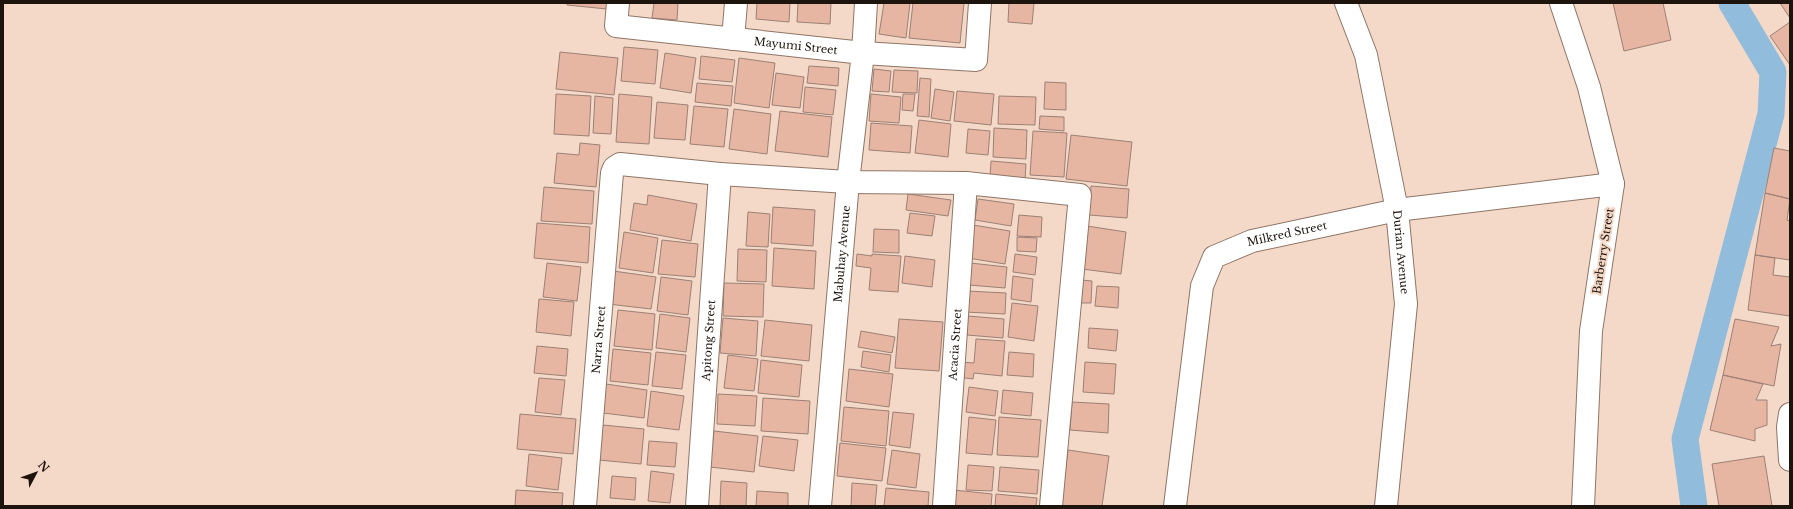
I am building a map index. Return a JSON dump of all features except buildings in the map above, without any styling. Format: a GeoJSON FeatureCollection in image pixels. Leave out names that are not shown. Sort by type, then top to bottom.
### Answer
{"type":"FeatureCollection","features":[{"type":"Feature","properties":{"kind":"street","name":"Mayumi Street"},"geometry":{"type":"LineString","coordinates":[[618,3],[616,26],[863,53],[976,60],[980,3]]}},
{"type":"Feature","properties":{"kind":"street"},"geometry":{"type":"LineString","coordinates":[[733,39],[736,3]]}},
{"type":"Feature","properties":{"kind":"street","name":"Mabuhay Avenue"},"geometry":{"type":"LineString","coordinates":[[820,506],[848,182],[863,53],[866,3]]}},
{"type":"Feature","properties":{"kind":"street","name":"Durian Avenue"},"geometry":{"type":"LineString","coordinates":[[1346,3],[1366,55],[1397,210],[1406,304],[1386,506]]}},
{"type":"Feature","properties":{"kind":"street","name":"Barberry Street"},"geometry":{"type":"LineString","coordinates":[[1562,3],[1589,87],[1613,184],[1591,331],[1583,506]]}},
{"type":"Feature","properties":{"kind":"street","name":"Narra Street"},"geometry":{"type":"LineString","coordinates":[[585,506],[612,173],[614,168],[620,164],[720,174]]}},
{"type":"Feature","properties":{"kind":"street"},"geometry":{"type":"LineString","coordinates":[[720,174],[848,182],[966,183],[1080,194],[1051,506]]}},
{"type":"Feature","properties":{"kind":"street","name":"Apitong Street"},"geometry":{"type":"LineString","coordinates":[[697,506],[720,174]]}},
{"type":"Feature","properties":{"kind":"street","name":"Acacia Street"},"geometry":{"type":"LineString","coordinates":[[944,506],[966,183]]}},
{"type":"Feature","properties":{"kind":"street","name":"Milkred Street"},"geometry":{"type":"LineString","coordinates":[[1175,506],[1202,286],[1214,257],[1252,241],[1397,210],[1613,184]]}},
{"type":"Feature","properties":{"kind":"street"},"geometry":{"type":"LineString","coordinates":[[1789,422],[1790,460]]}},
{"type":"Feature","properties":{"kind":"waterway"},"geometry":{"type":"LineString","coordinates":[[1694,506],[1685,439],[1771,114],[1773,72],[1732,3]]}}]}
